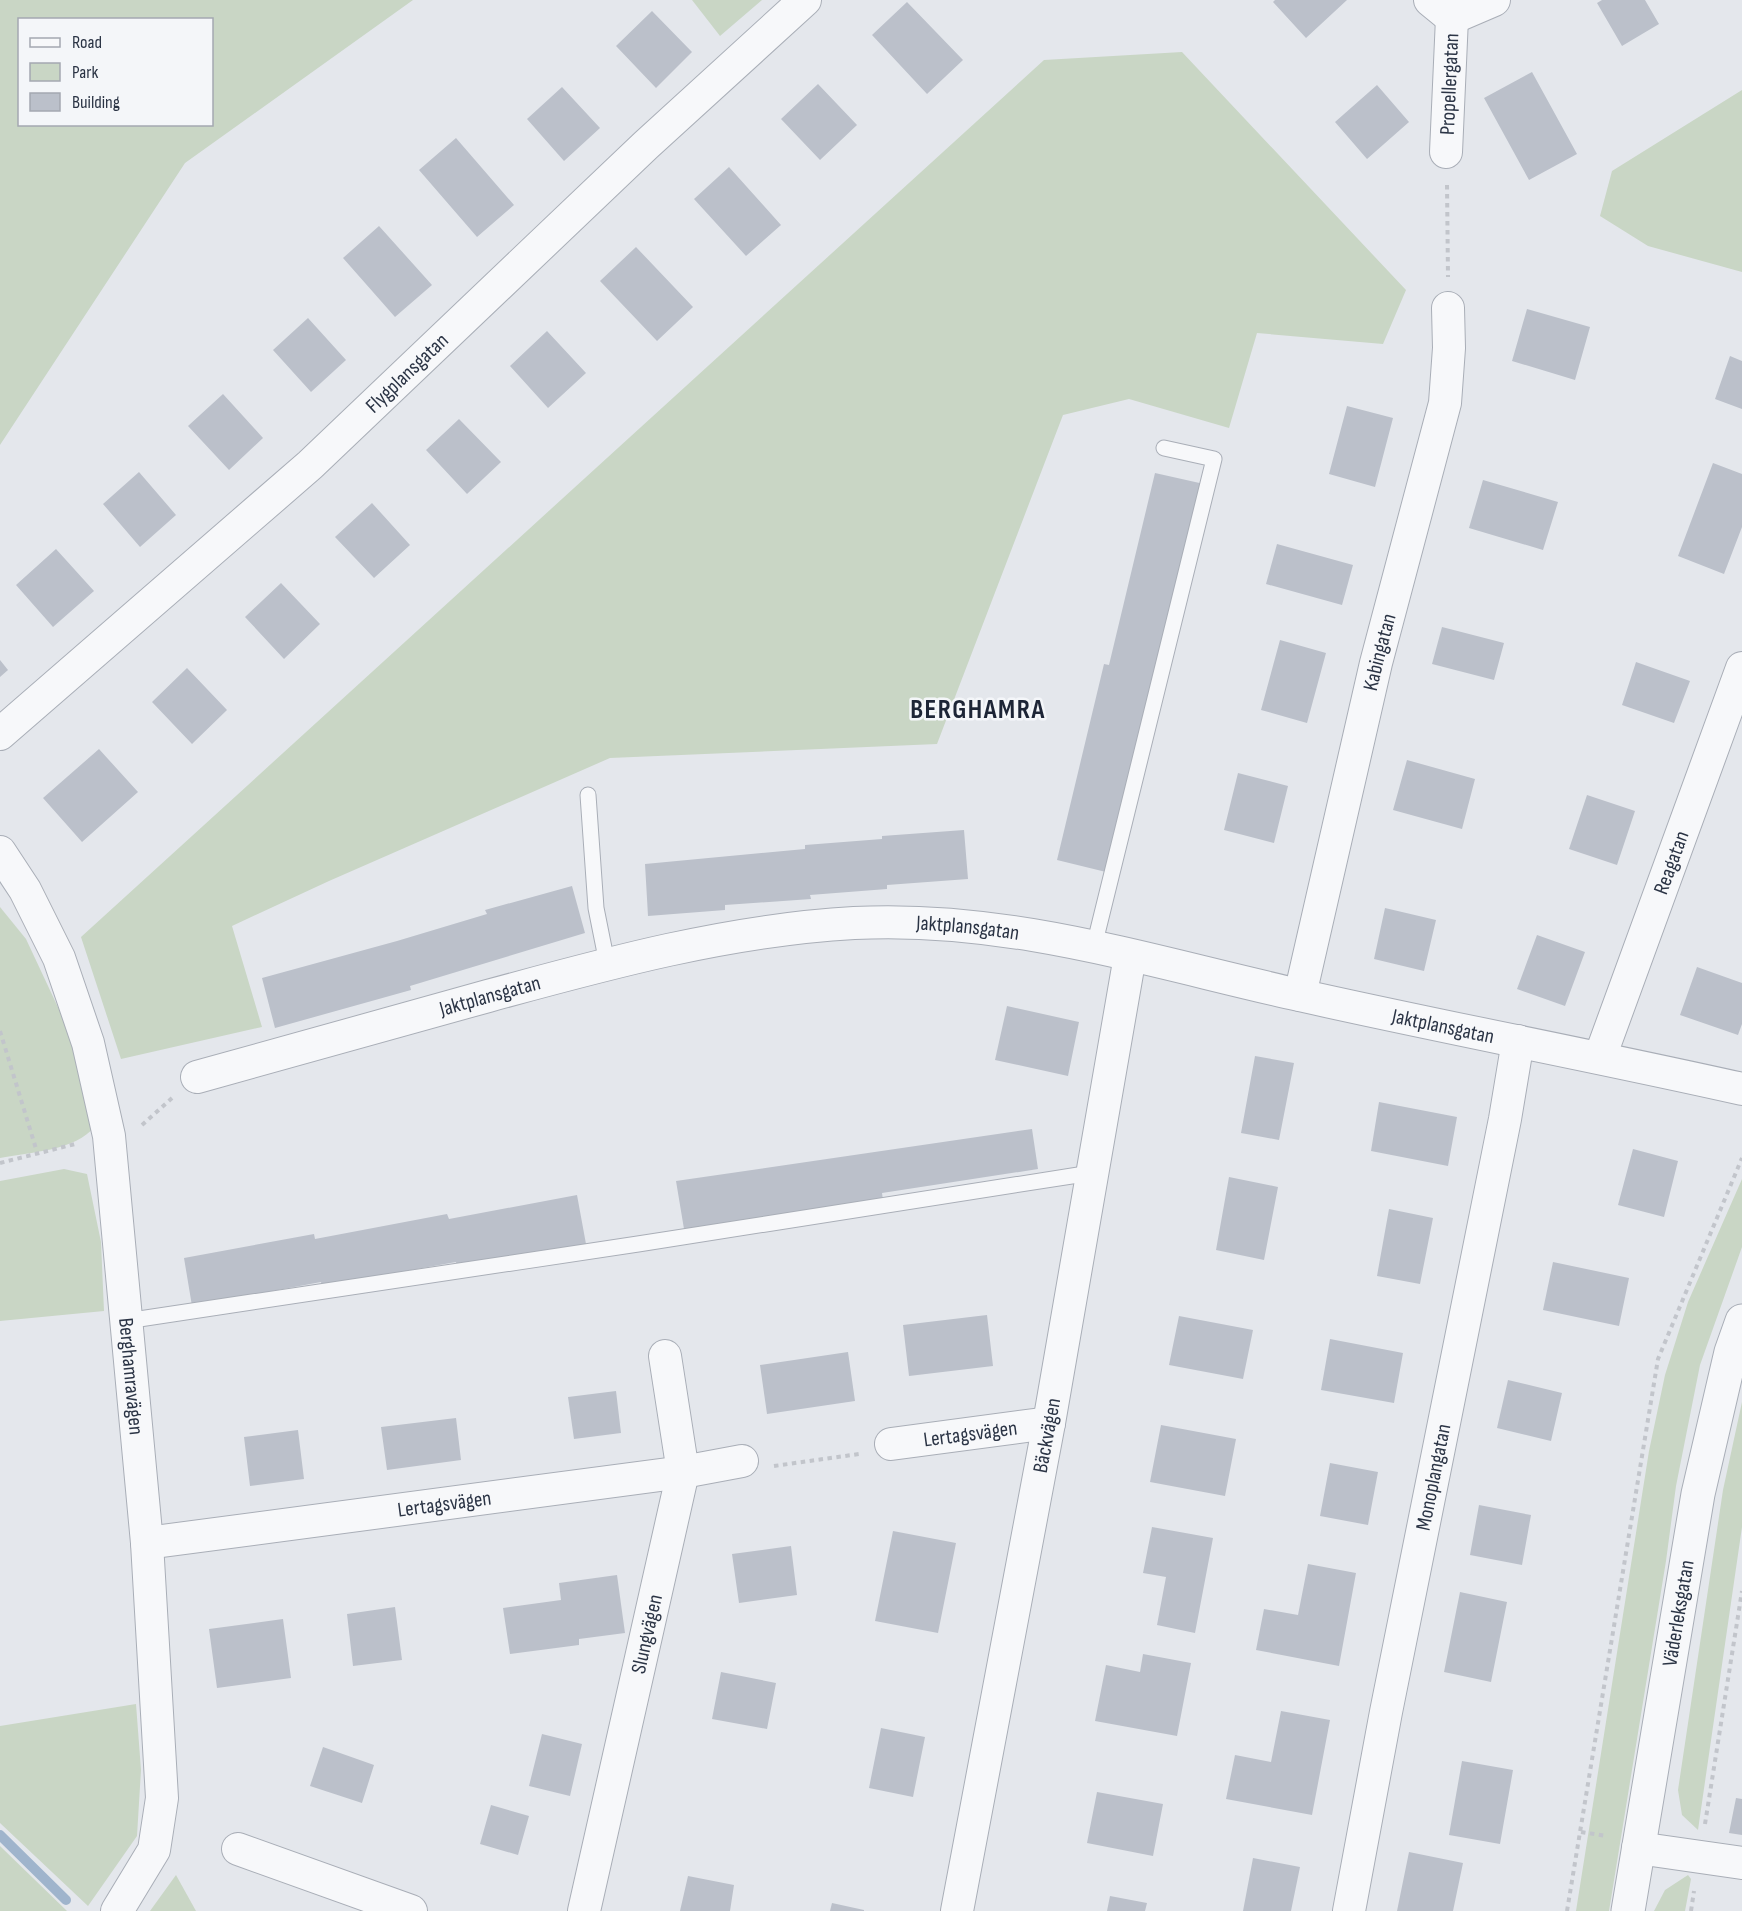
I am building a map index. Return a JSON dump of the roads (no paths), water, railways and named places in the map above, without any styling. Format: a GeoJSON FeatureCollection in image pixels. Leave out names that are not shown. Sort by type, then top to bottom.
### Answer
{"type":"FeatureCollection","features":[{"type":"Feature","properties":{"kind":"street","name":"Flygplansgatan"},"geometry":{"type":"LineString","coordinates":[[0,734],[310,465],[646,144],[805,0]]}},
{"type":"Feature","properties":{"kind":"street"},"geometry":{"type":"LineString","coordinates":[[1441,9],[1494,0]]}},
{"type":"Feature","properties":{"kind":"street","name":"Propellergatan"},"geometry":{"type":"LineString","coordinates":[[1441,9],[1446,152]]}},
{"type":"Feature","properties":{"kind":"street","name":"Kabingatan"},"geometry":{"type":"LineString","coordinates":[[1300,995],[1376,663],[1445,403],[1449,348],[1448,308]]}},
{"type":"Feature","properties":{"kind":"street","name":"Reagatan"},"geometry":{"type":"LineString","coordinates":[[1600,1057],[1742,668]]}},
{"type":"Feature","properties":{"kind":"street","name":"Berghamravägen"},"geometry":{"type":"LineString","coordinates":[[0,852],[25,890],[59,958],[88,1043],[109,1136],[147,1543],[162,1798],[154,1850],[117,1911]]}},
{"type":"Feature","properties":{"kind":"street","name":"Jaktplansgatan"},"geometry":{"type":"LineString","coordinates":[[197,1077],[607,963],[762,931],[855,923],[942,923],[1045,935],[1300,995],[1742,1089]]}},
{"type":"Feature","properties":{"kind":"street","name":"Bäckvägen"},"geometry":{"type":"LineString","coordinates":[[957,1911],[1049,1423],[1130,956]]}},
{"type":"Feature","properties":{"kind":"street","name":"Monoplangatan"},"geometry":{"type":"LineString","coordinates":[[1349,1911],[1388,1701],[1505,1119],[1518,1041]]}},
{"type":"Feature","properties":{"kind":"street","name":"Väderleksgatan"},"geometry":{"type":"LineString","coordinates":[[1628,1911],[1624,1842],[1698,1494],[1731,1352],[1742,1321]]}},
{"type":"Feature","properties":{"kind":"street","name":"Slungvägen"},"geometry":{"type":"LineString","coordinates":[[584,1911],[683,1472],[665,1356]]}},
{"type":"Feature","properties":{"kind":"street","name":"Lertagsvägen"},"geometry":{"type":"LineString","coordinates":[[891,1444],[1049,1423]]}},
{"type":"Feature","properties":{"kind":"street","name":"Lertagsvägen"},"geometry":{"type":"LineString","coordinates":[[147,1543],[683,1472],[742,1461]]}},
{"type":"Feature","properties":{"kind":"street"},"geometry":{"type":"LineString","coordinates":[[1624,1842],[1742,1863]]}},
{"type":"Feature","properties":{"kind":"street"},"geometry":{"type":"LineString","coordinates":[[238,1850],[411,1911]]}},
{"type":"Feature","properties":{"kind":"lane"},"geometry":{"type":"LineString","coordinates":[[1094,946],[1214,459],[1164,448]]}},
{"type":"Feature","properties":{"kind":"lane"},"geometry":{"type":"LineString","coordinates":[[588,795],[596,908],[607,963]]}},
{"type":"Feature","properties":{"kind":"lane"},"geometry":{"type":"LineString","coordinates":[[126,1321],[1091,1173]]}},
{"type":"Feature","properties":{"kind":"waterway"},"geometry":{"type":"LineString","coordinates":[[0,1835],[66,1900]]}},
{"type":"Feature","properties":{"kind":"district","name":"BERGHAMRA"},"geometry":{"type":"Point","coordinates":[978,709]}}]}
